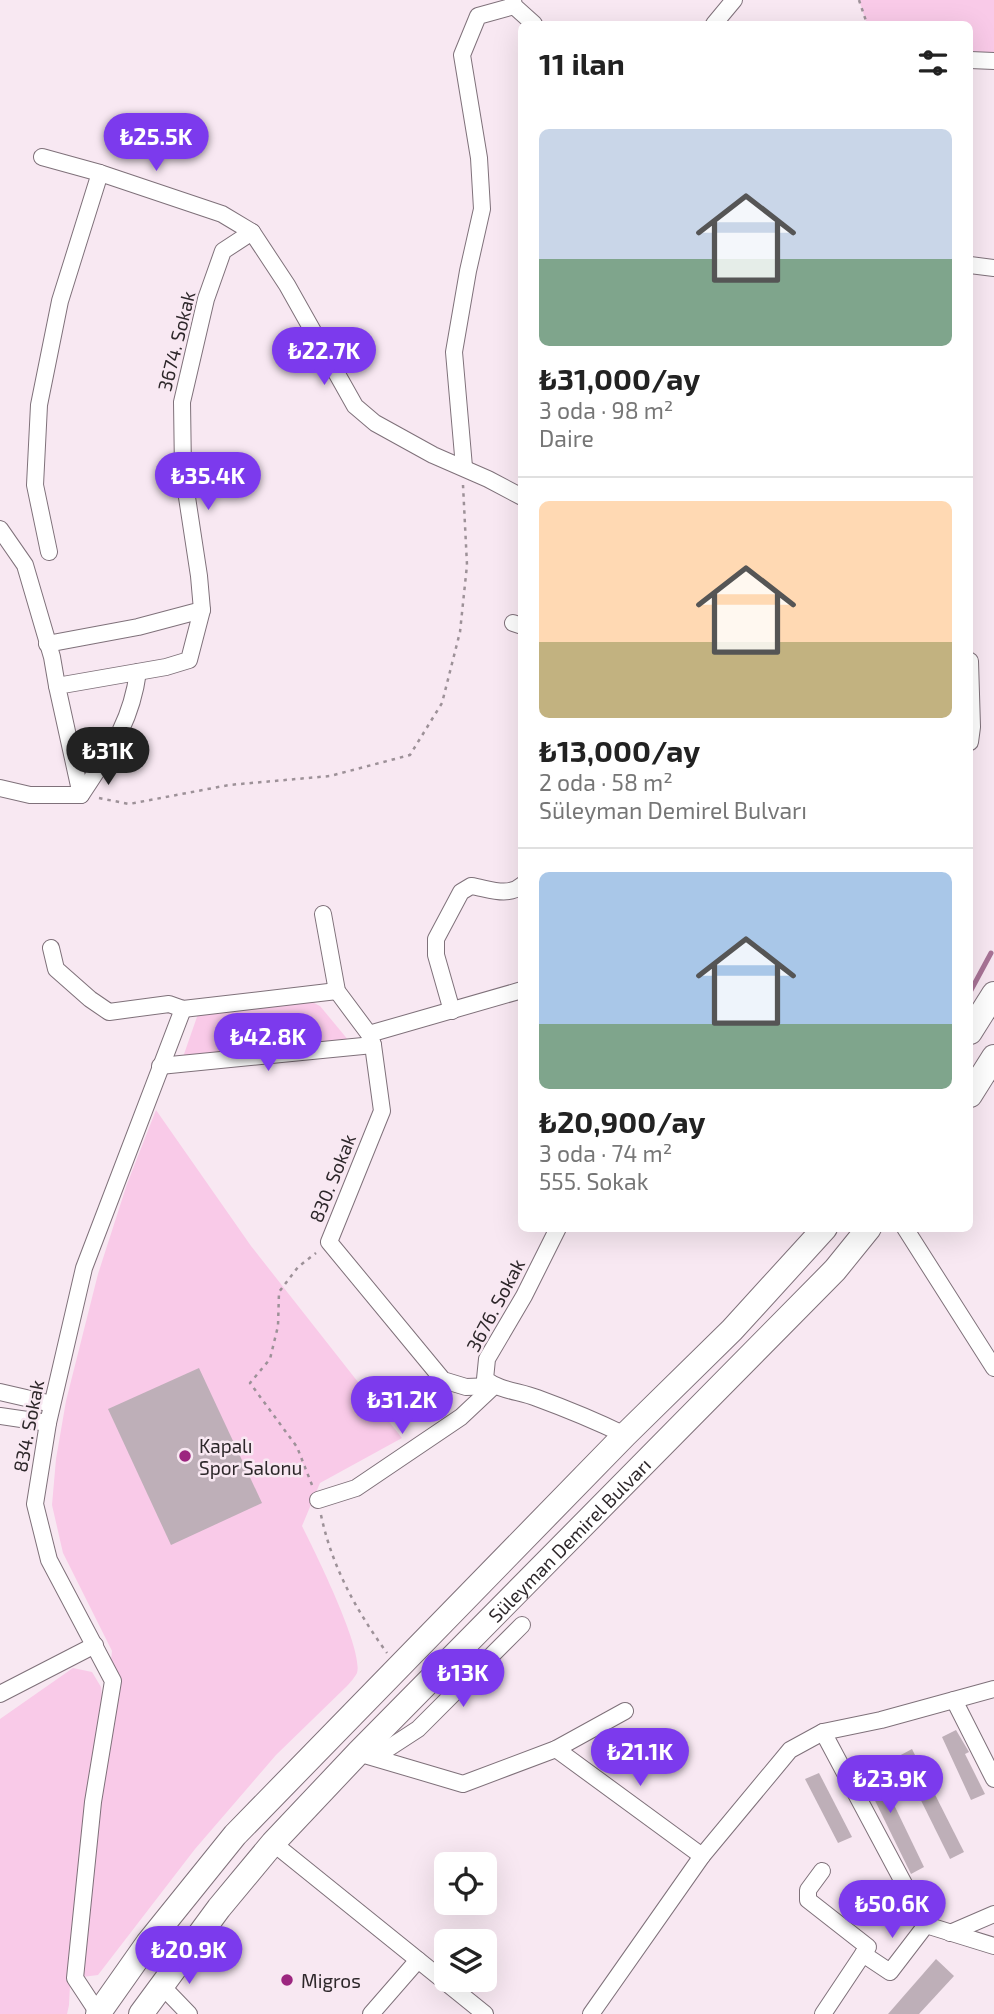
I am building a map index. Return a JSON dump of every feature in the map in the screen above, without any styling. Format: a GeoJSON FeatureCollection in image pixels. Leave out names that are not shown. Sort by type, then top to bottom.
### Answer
{"type":"FeatureCollection","features":[{"type":"Feature","properties":{"kind":"highway"},"geometry":{"type":"LineString","coordinates":[[973,1027],[994,994]]}},
{"type":"Feature","properties":{"kind":"highway"},"geometry":{"type":"LineString","coordinates":[[973,1090],[994,1057]]}},
{"type":"Feature","properties":{"kind":"highway","name":"Süleyman Demirel Bulvarı"},"geometry":{"type":"LineString","coordinates":[[98,2014],[148,1943],[235,1835],[732,1329],[816,1232]]}},
{"type":"Feature","properties":{"kind":"highway","name":"Süleyman Demirel Bulvarı"},"geometry":{"type":"LineString","coordinates":[[141,2014],[219,1908],[273,1843],[367,1755],[825,1280],[866,1232]]}},
{"type":"Feature","properties":{"kind":"street"},"geometry":{"type":"LineString","coordinates":[[716,21],[734,0]]}},
{"type":"Feature","properties":{"kind":"street"},"geometry":{"type":"LineString","coordinates":[[464,467],[453,352],[482,209],[479,158],[462,55],[478,16],[514,3],[531,21]]}},
{"type":"Feature","properties":{"kind":"street"},"geometry":{"type":"LineString","coordinates":[[973,60],[994,61]]}},
{"type":"Feature","properties":{"kind":"street"},"geometry":{"type":"LineString","coordinates":[[42,157],[100,173],[222,214],[252,232],[286,285],[355,406],[375,423],[433,456],[464,467],[518,495]]}},
{"type":"Feature","properties":{"kind":"street"},"geometry":{"type":"LineString","coordinates":[[49,552],[35,485],[39,405],[60,302],[100,173]]}},
{"type":"Feature","properties":{"kind":"street","name":"3674. Sokak"},"geometry":{"type":"LineString","coordinates":[[138,672],[189,660],[202,610],[183,471],[182,402],[206,299],[223,251],[252,232]]}},
{"type":"Feature","properties":{"kind":"street"},"geometry":{"type":"LineString","coordinates":[[973,265],[994,268]]}},
{"type":"Feature","properties":{"kind":"street"},"geometry":{"type":"LineString","coordinates":[[2,535],[24,565],[47,644],[81,795]]}},
{"type":"Feature","properties":{"kind":"street"},"geometry":{"type":"LineString","coordinates":[[47,644],[138,627],[202,610]]}},
{"type":"Feature","properties":{"kind":"street"},"geometry":{"type":"LineString","coordinates":[[57,686],[138,672],[124,728],[81,795]]}},
{"type":"Feature","properties":{"kind":"street"},"geometry":{"type":"LineString","coordinates":[[0,789],[30,795],[81,795]]}},
{"type":"Feature","properties":{"kind":"street"},"geometry":{"type":"LineString","coordinates":[[452,1010],[436,955],[439,930],[461,892],[471,886],[506,892],[518,888]]}},
{"type":"Feature","properties":{"kind":"street","name":"830. Sokak"},"geometry":{"type":"LineString","coordinates":[[323,914],[337,992],[371,1040],[382,1111],[329,1242],[443,1380],[466,1387],[494,1386]]}},
{"type":"Feature","properties":{"kind":"street"},"geometry":{"type":"LineString","coordinates":[[51,948],[56,969],[90,999],[110,1012],[169,1004],[183,1009],[337,992]]}},
{"type":"Feature","properties":{"kind":"street"},"geometry":{"type":"LineString","coordinates":[[160,1066],[371,1040],[452,1010],[518,991]]}},
{"type":"Feature","properties":{"kind":"street","name":"834. Sokak"},"geometry":{"type":"LineString","coordinates":[[98,2014],[75,1978],[93,1802],[113,1681],[49,1560],[35,1504],[48,1423],[84,1268],[183,1009]]}},
{"type":"Feature","properties":{"kind":"street","name":"3676. Sokak"},"geometry":{"type":"LineString","coordinates":[[494,1386],[485,1379],[487,1359],[524,1296],[556,1232]]}},
{"type":"Feature","properties":{"kind":"street"},"geometry":{"type":"LineString","coordinates":[[908,1232],[994,1368]]}},
{"type":"Feature","properties":{"kind":"street"},"geometry":{"type":"LineString","coordinates":[[318,1500],[356,1488],[461,1417],[494,1386],[534,1396],[625,1435]]}},
{"type":"Feature","properties":{"kind":"street"},"geometry":{"type":"LineString","coordinates":[[0,1392],[52,1404]]}},
{"type":"Feature","properties":{"kind":"street"},"geometry":{"type":"LineString","coordinates":[[0,1416],[48,1423]]}},
{"type":"Feature","properties":{"kind":"street"},"geometry":{"type":"LineString","coordinates":[[367,1755],[418,1729],[522,1625]]}},
{"type":"Feature","properties":{"kind":"street"},"geometry":{"type":"LineString","coordinates":[[0,1695],[95,1645]]}},
{"type":"Feature","properties":{"kind":"street"},"geometry":{"type":"LineString","coordinates":[[591,2014],[702,1856],[790,1751],[823,1732],[881,1720],[994,1689]]}},
{"type":"Feature","properties":{"kind":"street"},"geometry":{"type":"LineString","coordinates":[[954,1700],[994,1779]]}},
{"type":"Feature","properties":{"kind":"street"},"geometry":{"type":"LineString","coordinates":[[367,1755],[463,1784],[556,1749],[625,1711]]}},
{"type":"Feature","properties":{"kind":"street"},"geometry":{"type":"LineString","coordinates":[[823,1732],[926,1925],[994,1947]]}},
{"type":"Feature","properties":{"kind":"street"},"geometry":{"type":"LineString","coordinates":[[556,1749],[702,1856]]}},
{"type":"Feature","properties":{"kind":"street"},"geometry":{"type":"LineString","coordinates":[[273,1843],[485,2014]]}},
{"type":"Feature","properties":{"kind":"street"},"geometry":{"type":"LineString","coordinates":[[822,1871],[808,1890],[808,1900],[868,1947],[823,2014]]}},
{"type":"Feature","properties":{"kind":"street"},"geometry":{"type":"LineString","coordinates":[[950,1933],[994,1914]]}},
{"type":"Feature","properties":{"kind":"street"},"geometry":{"type":"LineString","coordinates":[[863,1954],[890,1972],[926,1925]]}},
{"type":"Feature","properties":{"kind":"street"},"geometry":{"type":"LineString","coordinates":[[371,2014],[418,1960]]}},
{"type":"Feature","properties":{"kind":"street"},"geometry":{"type":"LineString","coordinates":[[162,1984],[189,2014]]}},
{"type":"Feature","properties":{"kind":"path"},"geometry":{"type":"LineString","coordinates":[[859,0],[866,21]]}},
{"type":"Feature","properties":{"kind":"path"},"geometry":{"type":"LineString","coordinates":[[81,795],[129,804],[229,785],[330,776],[410,755],[442,703],[460,632],[467,565],[463,513],[464,467]]}},
{"type":"Feature","properties":{"kind":"path"},"geometry":{"type":"LineString","coordinates":[[329,1242],[298,1267],[279,1292],[278,1326],[270,1359],[250,1383],[297,1447],[318,1500],[327,1541],[338,1573],[359,1615],[390,1657]]}},
{"type":"Feature","properties":{"kind":"shaded area"},"geometry":{"type":"Polygon","coordinates":[[[859,0],[994,0],[994,61],[973,60],[973,21],[866,21],[859,0]]]}},
{"type":"Feature","properties":{"kind":"shaded area"},"geometry":{"type":"Polygon","coordinates":[[[310,1001],[320,1006],[349,1041],[183,1057],[198,1014],[310,1001]]]}},
{"type":"Feature","properties":{"kind":"shaded area"},"geometry":{"type":"Polygon","coordinates":[[[156,1110],[251,1246],[402,1438],[320,1483],[302,1526],[346,1623],[357,1661],[356,1675],[276,1755],[195,1849],[98,1975],[75,1978],[112,1651],[63,1553],[52,1505],[56,1459],[66,1401],[98,1274],[127,1184],[156,1110]]]}},
{"type":"Feature","properties":{"kind":"shaded area"},"geometry":{"type":"Polygon","coordinates":[[[73,1668],[92,1672],[101,1687],[103,1706],[91,1766],[74,1907],[69,2005],[67,2014],[0,2014],[0,1719],[73,1668]]]}},
{"type":"Feature","properties":{"kind":"building","name":"Kapalı Spor Salonu"},"geometry":{"type":"Polygon","coordinates":[[[199,1368],[262,1503],[171,1545],[108,1409],[199,1368]]]}},
{"type":"Feature","properties":{"kind":"building"},"geometry":{"type":"Polygon","coordinates":[[[956,1730],[969,1752],[965,1754],[985,1794],[971,1800],[942,1737],[956,1730]]]}},
{"type":"Feature","properties":{"kind":"building"},"geometry":{"type":"Polygon","coordinates":[[[912,1749],[964,1852],[950,1859],[899,1756],[912,1749]]]}},
{"type":"Feature","properties":{"kind":"building"},"geometry":{"type":"Polygon","coordinates":[[[871,1757],[924,1867],[911,1874],[857,1764],[871,1757]]]}},
{"type":"Feature","properties":{"kind":"building"},"geometry":{"type":"Polygon","coordinates":[[[819,1773],[852,1837],[838,1843],[805,1779],[819,1773]]]}},
{"type":"Feature","properties":{"kind":"building"},"geometry":{"type":"Polygon","coordinates":[[[936,1959],[954,1976],[919,2014],[888,2014],[936,1959]]]}},
{"type":"Feature","properties":{"kind":"waterway"},"geometry":{"type":"LineString","coordinates":[[973,986],[991,953]]}},
{"type":"Feature","properties":{"kind":"place","name":"Kapalı Spor Salonu"},"geometry":{"type":"Point","coordinates":[185,1456]}},
{"type":"Feature","properties":{"kind":"place","name":"Migros"},"geometry":{"type":"Point","coordinates":[287,1980]}}]}
